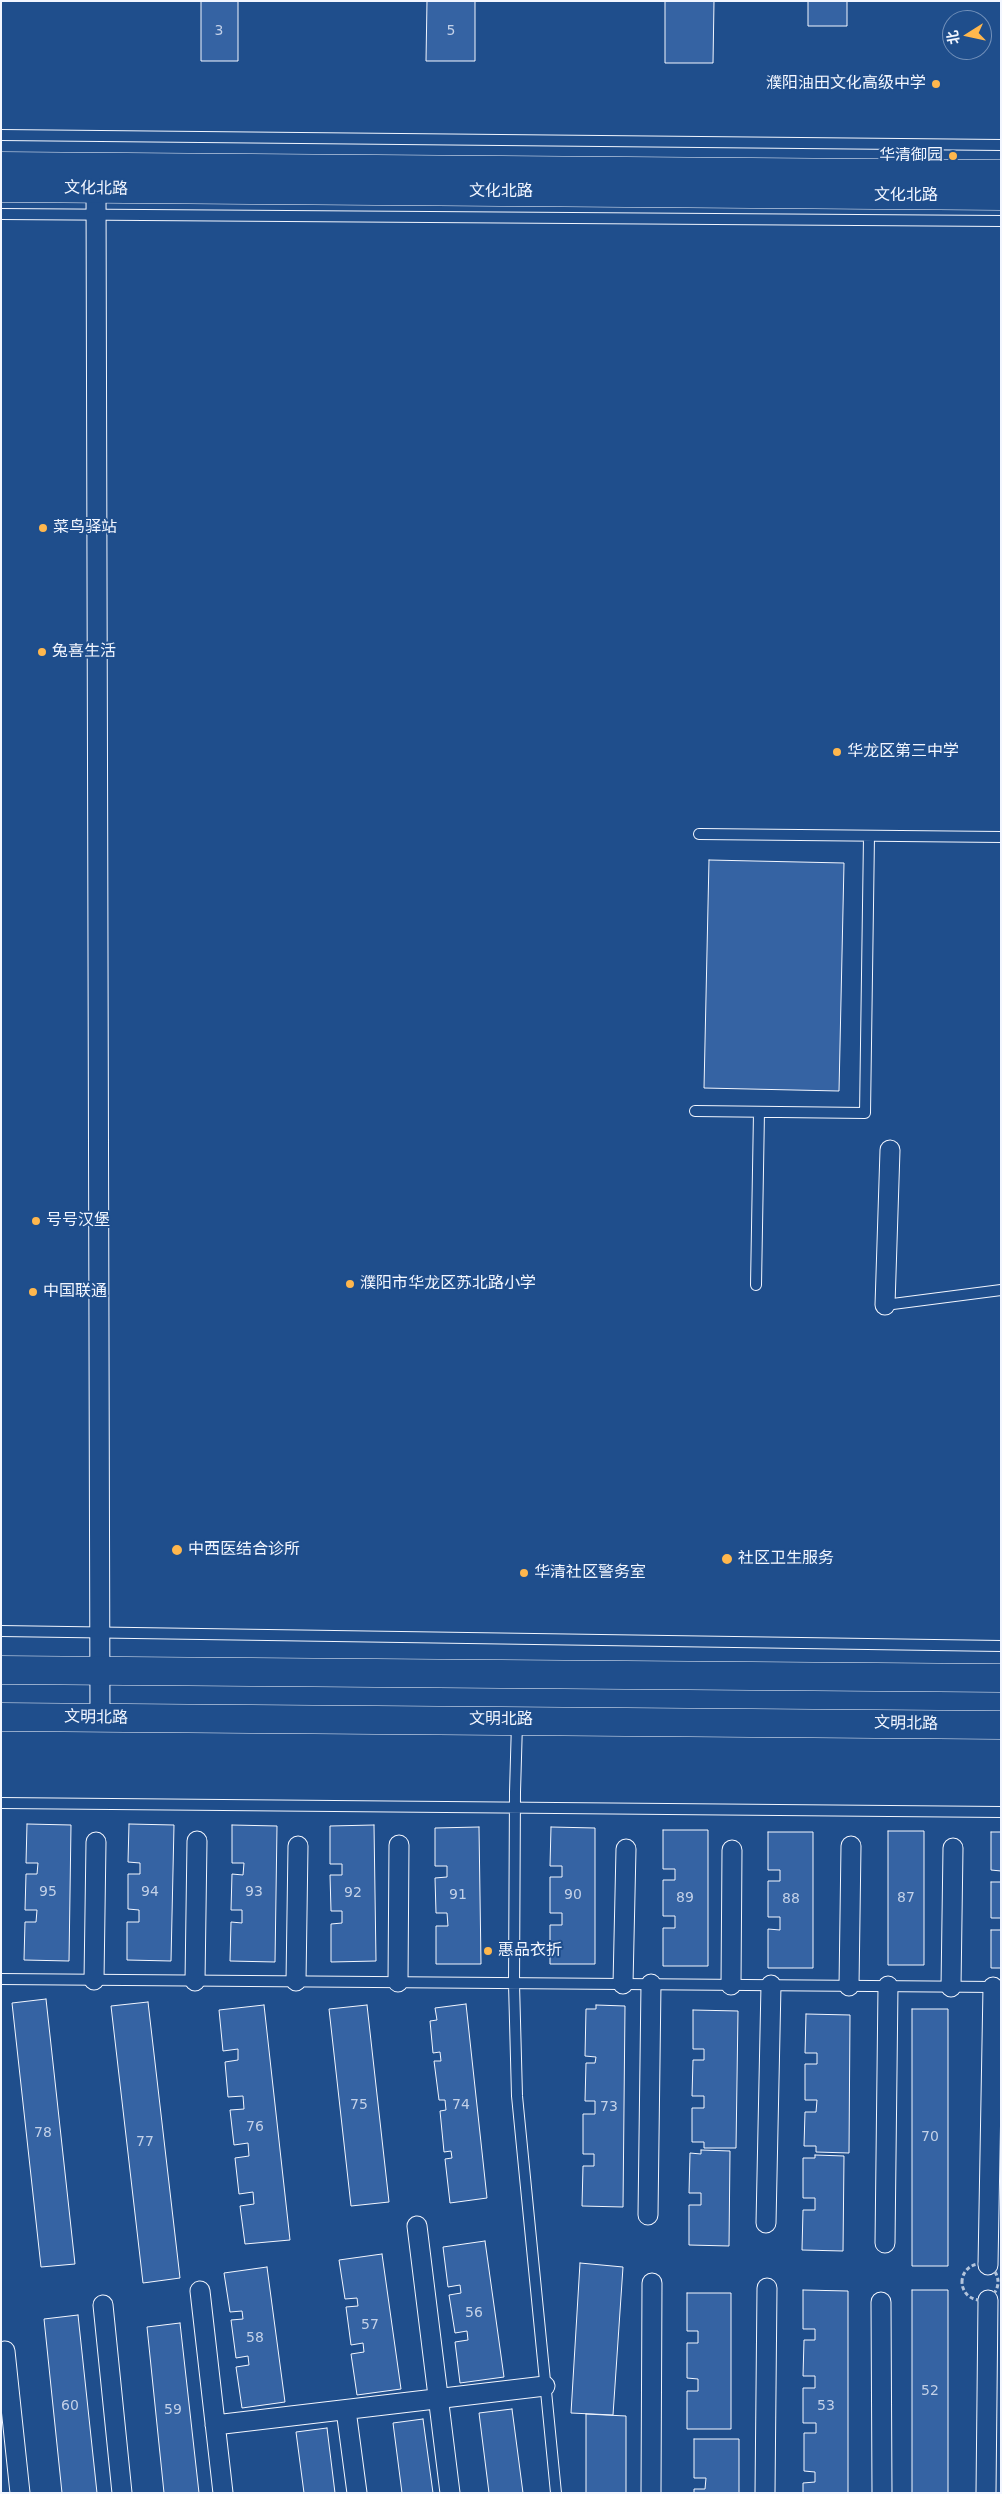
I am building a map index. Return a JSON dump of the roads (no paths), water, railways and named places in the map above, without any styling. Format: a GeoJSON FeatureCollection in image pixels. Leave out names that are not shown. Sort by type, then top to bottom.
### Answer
{"type":"FeatureCollection","features":[{"type":"Feature","properties":{"kind":"street","name":"文化北路"},"geometry":{"type":"LineString","coordinates":[[1,166],[1001,174]]}},
{"type":"Feature","properties":{"kind":"street","name":"文化北路"},"geometry":{"type":"LineString","coordinates":[[1,188],[96,202],[1001,196]]}},
{"type":"Feature","properties":{"kind":"street"},"geometry":{"type":"LineString","coordinates":[[96,202],[100,1718]]}},
{"type":"Feature","properties":{"kind":"street"},"geometry":{"type":"LineString","coordinates":[[885,1305],[890,1150]]}},
{"type":"Feature","properties":{"kind":"street"},"geometry":{"type":"LineString","coordinates":[[1,1670],[1001,1678]]}},
{"type":"Feature","properties":{"kind":"street","name":"文明北路"},"geometry":{"type":"LineString","coordinates":[[1,1717],[1001,1725]]}},
{"type":"Feature","properties":{"kind":"street"},"geometry":{"type":"LineString","coordinates":[[195,1981],[197,1841]]}},
{"type":"Feature","properties":{"kind":"street"},"geometry":{"type":"LineString","coordinates":[[94,1980],[96,1842]]}},
{"type":"Feature","properties":{"kind":"street"},"geometry":{"type":"LineString","coordinates":[[398,1982],[399,1845]]}},
{"type":"Feature","properties":{"kind":"street"},"geometry":{"type":"LineString","coordinates":[[296,1981],[298,1846]]}},
{"type":"Feature","properties":{"kind":"street"},"geometry":{"type":"LineString","coordinates":[[850,1986],[851,1846]]}},
{"type":"Feature","properties":{"kind":"street"},"geometry":{"type":"LineString","coordinates":[[951,1987],[953,1848]]}},
{"type":"Feature","properties":{"kind":"street"},"geometry":{"type":"LineString","coordinates":[[623,1984],[626,1849]]}},
{"type":"Feature","properties":{"kind":"street"},"geometry":{"type":"LineString","coordinates":[[731,1985],[732,1850]]}},
{"type":"Feature","properties":{"kind":"street"},"geometry":{"type":"LineString","coordinates":[[648,2215],[651,1984]]}},
{"type":"Feature","properties":{"kind":"street"},"geometry":{"type":"LineString","coordinates":[[766,2223],[771,1986]]}},
{"type":"Feature","properties":{"kind":"street"},"geometry":{"type":"LineString","coordinates":[[885,2243],[888,1986]]}},
{"type":"Feature","properties":{"kind":"street"},"geometry":{"type":"LineString","coordinates":[[988,2265],[997,1987]]}},
{"type":"Feature","properties":{"kind":"street"},"geometry":{"type":"LineString","coordinates":[[417,2226],[450,2493]]}},
{"type":"Feature","properties":{"kind":"street"},"geometry":{"type":"LineString","coordinates":[[651,2493],[652,2283]]}},
{"type":"Feature","properties":{"kind":"street"},"geometry":{"type":"LineString","coordinates":[[764,2493],[767,2288]]}},
{"type":"Feature","properties":{"kind":"street"},"geometry":{"type":"LineString","coordinates":[[200,2291],[223,2493]]}},
{"type":"Feature","properties":{"kind":"street"},"geometry":{"type":"LineString","coordinates":[[986,2493],[988,2300]]}},
{"type":"Feature","properties":{"kind":"street"},"geometry":{"type":"LineString","coordinates":[[881,2302],[882,2493]]}},
{"type":"Feature","properties":{"kind":"street"},"geometry":{"type":"LineString","coordinates":[[103,2305],[122,2493]]}},
{"type":"Feature","properties":{"kind":"street"},"geometry":{"type":"LineString","coordinates":[[5,2351],[20,2493]]}},
{"type":"Feature","properties":{"kind":"street"},"geometry":{"type":"LineString","coordinates":[[215,2424],[544,2386]]}},
{"type":"Feature","properties":{"kind":"street"},"geometry":{"type":"LineString","coordinates":[[346,2410],[357,2493]]}},
{"type":"Feature","properties":{"kind":"lane"},"geometry":{"type":"LineString","coordinates":[[1,135],[1001,145]]}},
{"type":"Feature","properties":{"kind":"lane"},"geometry":{"type":"LineString","coordinates":[[1,214],[96,202],[1001,220]]}},
{"type":"Feature","properties":{"kind":"lane"},"geometry":{"type":"LineString","coordinates":[[699,834],[1001,836]]}},
{"type":"Feature","properties":{"kind":"lane"},"geometry":{"type":"LineString","coordinates":[[695,1111],[865,1113],[869,836]]}},
{"type":"Feature","properties":{"kind":"lane"},"geometry":{"type":"LineString","coordinates":[[756,1285],[759,1112]]}},
{"type":"Feature","properties":{"kind":"lane"},"geometry":{"type":"LineString","coordinates":[[885,1305],[1001,1290]]}},
{"type":"Feature","properties":{"kind":"lane"},"geometry":{"type":"LineString","coordinates":[[1,1631],[1001,1646]]}},
{"type":"Feature","properties":{"kind":"lane"},"geometry":{"type":"LineString","coordinates":[[518,1720],[515,1807],[514,1984],[517,2096],[556,2493]]}},
{"type":"Feature","properties":{"kind":"lane"},"geometry":{"type":"LineString","coordinates":[[1,1803],[1001,1812]]}},
{"type":"Feature","properties":{"kind":"lane"},"geometry":{"type":"LineString","coordinates":[[1,1980],[997,1987]]}},
{"type":"Feature","properties":{"kind":"place","name":"濮阳油田文化高级中学"},"geometry":{"type":"Point","coordinates":[936,84]}},
{"type":"Feature","properties":{"kind":"place","name":"华清御园"},"geometry":{"type":"Point","coordinates":[953,156]}},
{"type":"Feature","properties":{"kind":"place","name":"菜鸟驿站"},"geometry":{"type":"Point","coordinates":[43,528]}},
{"type":"Feature","properties":{"kind":"place","name":"兔喜生活"},"geometry":{"type":"Point","coordinates":[42,652]}},
{"type":"Feature","properties":{"kind":"place","name":"华龙区第三中学"},"geometry":{"type":"Point","coordinates":[837,752]}},
{"type":"Feature","properties":{"kind":"place","name":"号号汉堡"},"geometry":{"type":"Point","coordinates":[36,1221]}},
{"type":"Feature","properties":{"kind":"place","name":"濮阳市华龙区苏北路小学"},"geometry":{"type":"Point","coordinates":[350,1284]}},
{"type":"Feature","properties":{"kind":"place","name":"中国联通"},"geometry":{"type":"Point","coordinates":[33,1292]}},
{"type":"Feature","properties":{"kind":"place","name":"中西医结合诊所"},"geometry":{"type":"Point","coordinates":[177,1550]}},
{"type":"Feature","properties":{"kind":"place","name":"社区卫生服务"},"geometry":{"type":"Point","coordinates":[727,1559]}},
{"type":"Feature","properties":{"kind":"place","name":"华清社区警务室"},"geometry":{"type":"Point","coordinates":[524,1573]}},
{"type":"Feature","properties":{"kind":"place","name":"惠品衣折"},"geometry":{"type":"Point","coordinates":[488,1951]}}]}
